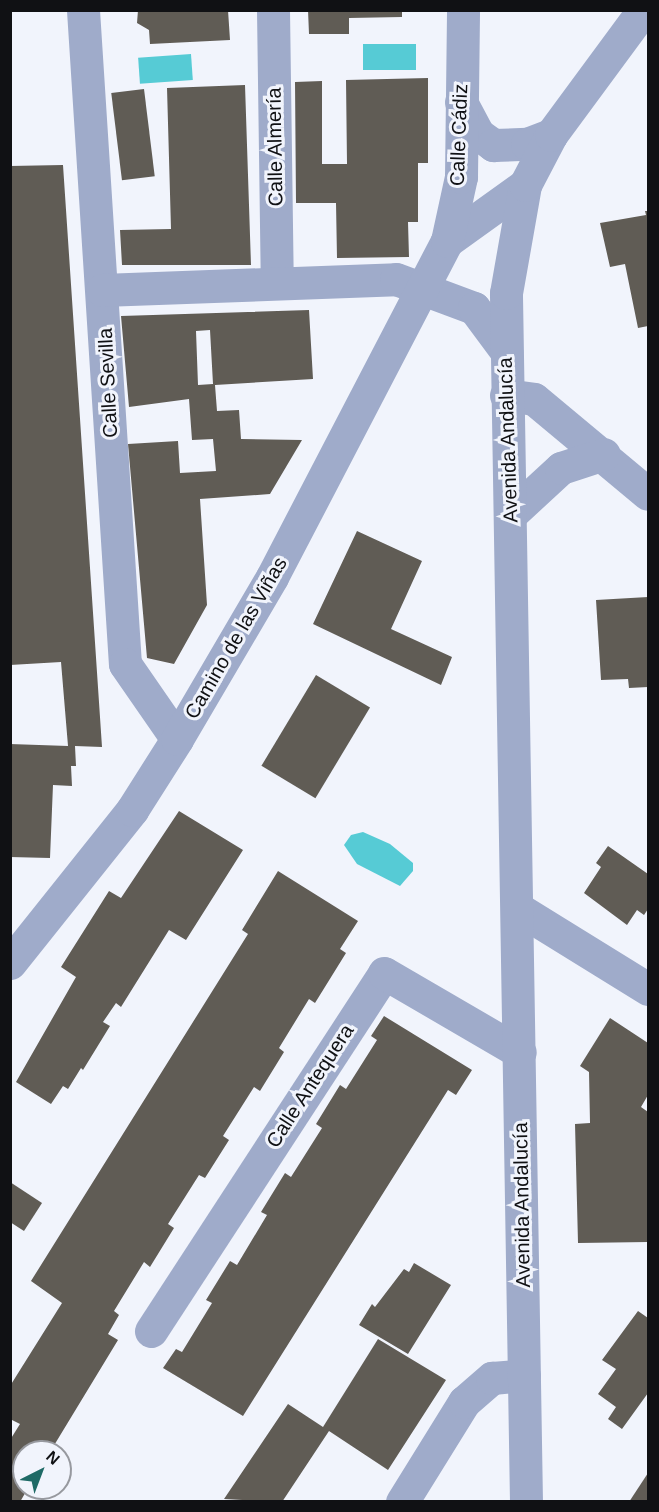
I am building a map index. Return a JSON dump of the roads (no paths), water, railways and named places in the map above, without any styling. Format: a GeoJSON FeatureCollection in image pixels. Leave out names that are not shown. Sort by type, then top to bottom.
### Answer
{"type":"FeatureCollection","features":[{"type":"Feature","properties":{"kind":"street","name":"Calle Sevilla"},"geometry":{"type":"LineString","coordinates":[[83,10],[125,664],[177,739]]}},
{"type":"Feature","properties":{"kind":"street","name":"Calle Almería"},"geometry":{"type":"LineString","coordinates":[[273,10],[277,283]]}},
{"type":"Feature","properties":{"kind":"street","name":"Calle Cádiz"},"geometry":{"type":"LineString","coordinates":[[423,288],[447,241],[461,177],[463,10]]}},
{"type":"Feature","properties":{"kind":"street","name":"Avenida Andalucía"},"geometry":{"type":"LineString","coordinates":[[526,1502],[506,293],[525,185],[551,135],[643,10]]}},
{"type":"Feature","properties":{"kind":"street"},"geometry":{"type":"LineString","coordinates":[[461,102],[478,134],[493,145],[527,144],[551,135]]}},
{"type":"Feature","properties":{"kind":"street"},"geometry":{"type":"LineString","coordinates":[[447,241],[525,185]]}},
{"type":"Feature","properties":{"kind":"street"},"geometry":{"type":"LineString","coordinates":[[102,290],[396,279],[474,308],[506,351]]}},
{"type":"Feature","properties":{"kind":"street","name":"Camino de las Viñas"},"geometry":{"type":"LineString","coordinates":[[10,963],[132,810],[177,739],[272,577],[423,288]]}},
{"type":"Feature","properties":{"kind":"street"},"geometry":{"type":"LineString","coordinates":[[506,395],[534,399],[604,454],[648,494]]}},
{"type":"Feature","properties":{"kind":"street"},"geometry":{"type":"LineString","coordinates":[[511,514],[561,468],[604,454]]}},
{"type":"Feature","properties":{"kind":"street"},"geometry":{"type":"LineString","coordinates":[[517,908],[648,989]]}},
{"type":"Feature","properties":{"kind":"street","name":"Calle Antequera"},"geometry":{"type":"LineString","coordinates":[[151,1331],[384,973],[519,1052]]}},
{"type":"Feature","properties":{"kind":"street"},"geometry":{"type":"LineString","coordinates":[[402,1502],[464,1402],[492,1378],[524,1375]]}},
{"type":"Feature","properties":{"kind":"water"},"geometry":{"type":"Polygon","coordinates":[[[363,44],[416,44],[416,70],[363,70],[363,44]]]}},
{"type":"Feature","properties":{"kind":"water"},"geometry":{"type":"Polygon","coordinates":[[[191,54],[193,80],[140,84],[138,58],[191,54]]]}},
{"type":"Feature","properties":{"kind":"water"},"geometry":{"type":"Polygon","coordinates":[[[363,832],[390,844],[413,863],[413,871],[400,886],[357,864],[344,845],[351,835],[363,832]]]}}]}
